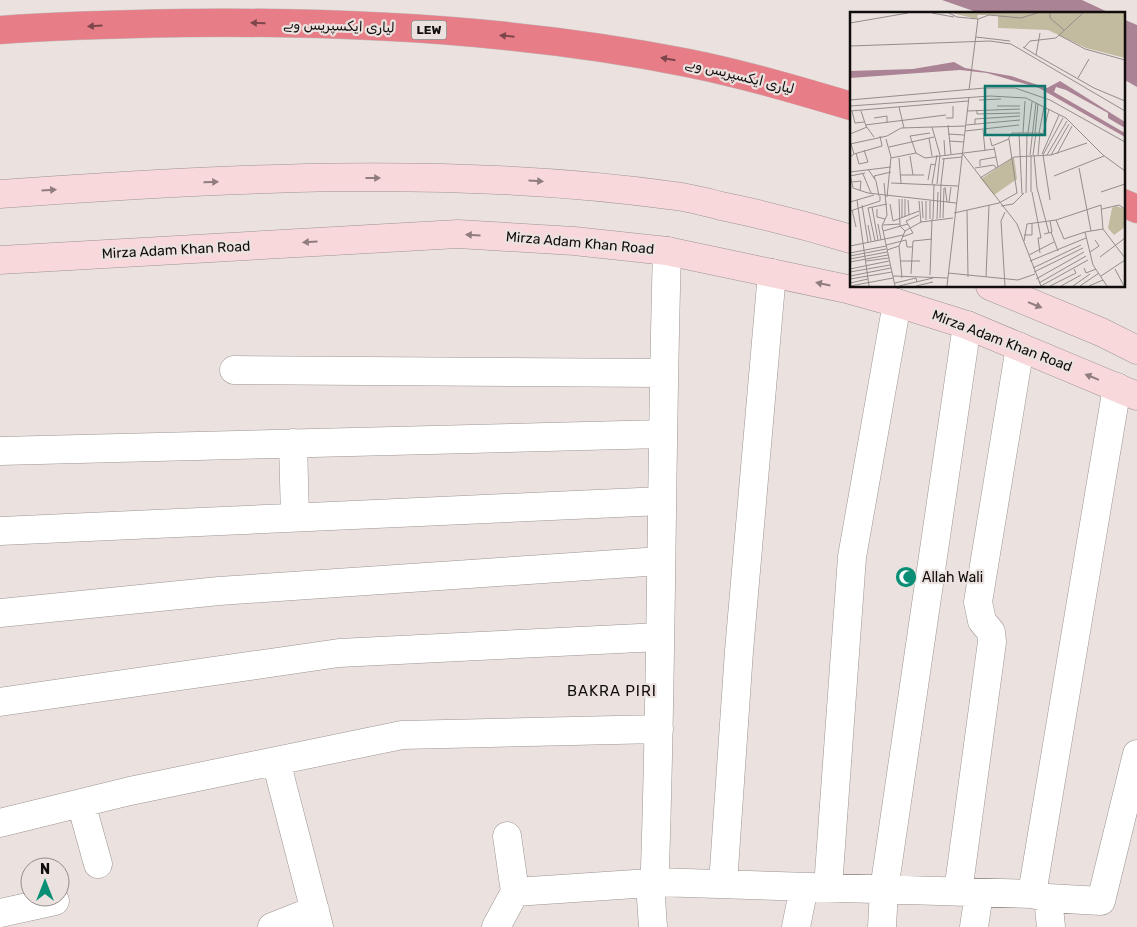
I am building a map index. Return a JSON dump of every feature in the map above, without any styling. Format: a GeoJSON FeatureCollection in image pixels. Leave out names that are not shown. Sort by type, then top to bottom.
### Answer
{"type":"FeatureCollection","features":[{"type":"Feature","properties":{"kind":"highway","name":"لیاری ایکسپریس وے"},"geometry":{"type":"LineString","coordinates":[[0,30],[121,24],[234,22],[348,25],[462,32],[575,43],[689,63],[850,106]]}},
{"type":"Feature","properties":{"kind":"highway"},"geometry":{"type":"LineString","coordinates":[[1124,203],[1137,209]]}},
{"type":"Feature","properties":{"kind":"main road"},"geometry":{"type":"LineString","coordinates":[[0,194],[105,186],[304,178],[462,178],[560,182],[677,196],[784,219],[850,239]]}},
{"type":"Feature","properties":{"kind":"main road","name":"Mirza Adam Khan Road"},"geometry":{"type":"LineString","coordinates":[[0,260],[458,234],[574,241],[667,251],[847,289],[897,303],[967,325],[1127,392]]}},
{"type":"Feature","properties":{"kind":"main road"},"geometry":{"type":"LineString","coordinates":[[995,288],[1101,332],[1137,350]]}},
{"type":"Feature","properties":{"kind":"street"},"geometry":{"type":"LineString","coordinates":[[653,927],[659,729],[662,434],[667,251]]}},
{"type":"Feature","properties":{"kind":"street"},"geometry":{"type":"LineString","coordinates":[[723,884],[738,651],[772,273]]}},
{"type":"Feature","properties":{"kind":"street"},"geometry":{"type":"LineString","coordinates":[[796,927],[816,887],[852,557],[897,303]]}},
{"type":"Feature","properties":{"kind":"street"},"geometry":{"type":"LineString","coordinates":[[882,927],[884,890],[967,325]]}},
{"type":"Feature","properties":{"kind":"street"},"geometry":{"type":"LineString","coordinates":[[974,927],[969,892],[992,642],[991,632],[982,620],[978,602],[1020,347]]}},
{"type":"Feature","properties":{"kind":"street"},"geometry":{"type":"LineString","coordinates":[[234,370],[664,373]]}},
{"type":"Feature","properties":{"kind":"street"},"geometry":{"type":"LineString","coordinates":[[1051,927],[1040,896],[1127,392]]}},
{"type":"Feature","properties":{"kind":"street"},"geometry":{"type":"LineString","coordinates":[[0,451],[662,434]]}},
{"type":"Feature","properties":{"kind":"street"},"geometry":{"type":"LineString","coordinates":[[293,443],[295,518]]}},
{"type":"Feature","properties":{"kind":"street"},"geometry":{"type":"LineString","coordinates":[[0,531],[662,501]]}},
{"type":"Feature","properties":{"kind":"street"},"geometry":{"type":"LineString","coordinates":[[0,613],[219,591],[661,561]]}},
{"type":"Feature","properties":{"kind":"street"},"geometry":{"type":"LineString","coordinates":[[0,702],[339,653],[660,637]]}},
{"type":"Feature","properties":{"kind":"street"},"geometry":{"type":"LineString","coordinates":[[0,823],[130,791],[402,735],[659,729]]}},
{"type":"Feature","properties":{"kind":"street"},"geometry":{"type":"LineString","coordinates":[[515,892],[653,882],[969,892],[1101,901],[1137,754]]}},
{"type":"Feature","properties":{"kind":"street"},"geometry":{"type":"LineString","coordinates":[[272,927],[317,918],[276,761]]}},
{"type":"Feature","properties":{"kind":"street"},"geometry":{"type":"LineString","coordinates":[[80,804],[98,864]]}},
{"type":"Feature","properties":{"kind":"street"},"geometry":{"type":"LineString","coordinates":[[496,927],[515,892],[507,836]]}},
{"type":"Feature","properties":{"kind":"street"},"geometry":{"type":"LineString","coordinates":[[0,913],[28,907]]}},
{"type":"Feature","properties":{"kind":"shaded area"},"geometry":{"type":"Polygon","coordinates":[[[942,0],[1082,0],[1108,12],[976,12],[942,0]]]}},
{"type":"Feature","properties":{"kind":"shaded area"},"geometry":{"type":"Polygon","coordinates":[[[1124,19],[1137,25],[1137,87],[1124,80],[1124,19]]]}},
{"type":"Feature","properties":{"kind":"place","name":"Allah Wali"},"geometry":{"type":"Point","coordinates":[906,577]}},
{"type":"Feature","properties":{"kind":"district","name":"BAKRA PIRI"},"geometry":{"type":"Point","coordinates":[612,691]}}]}
